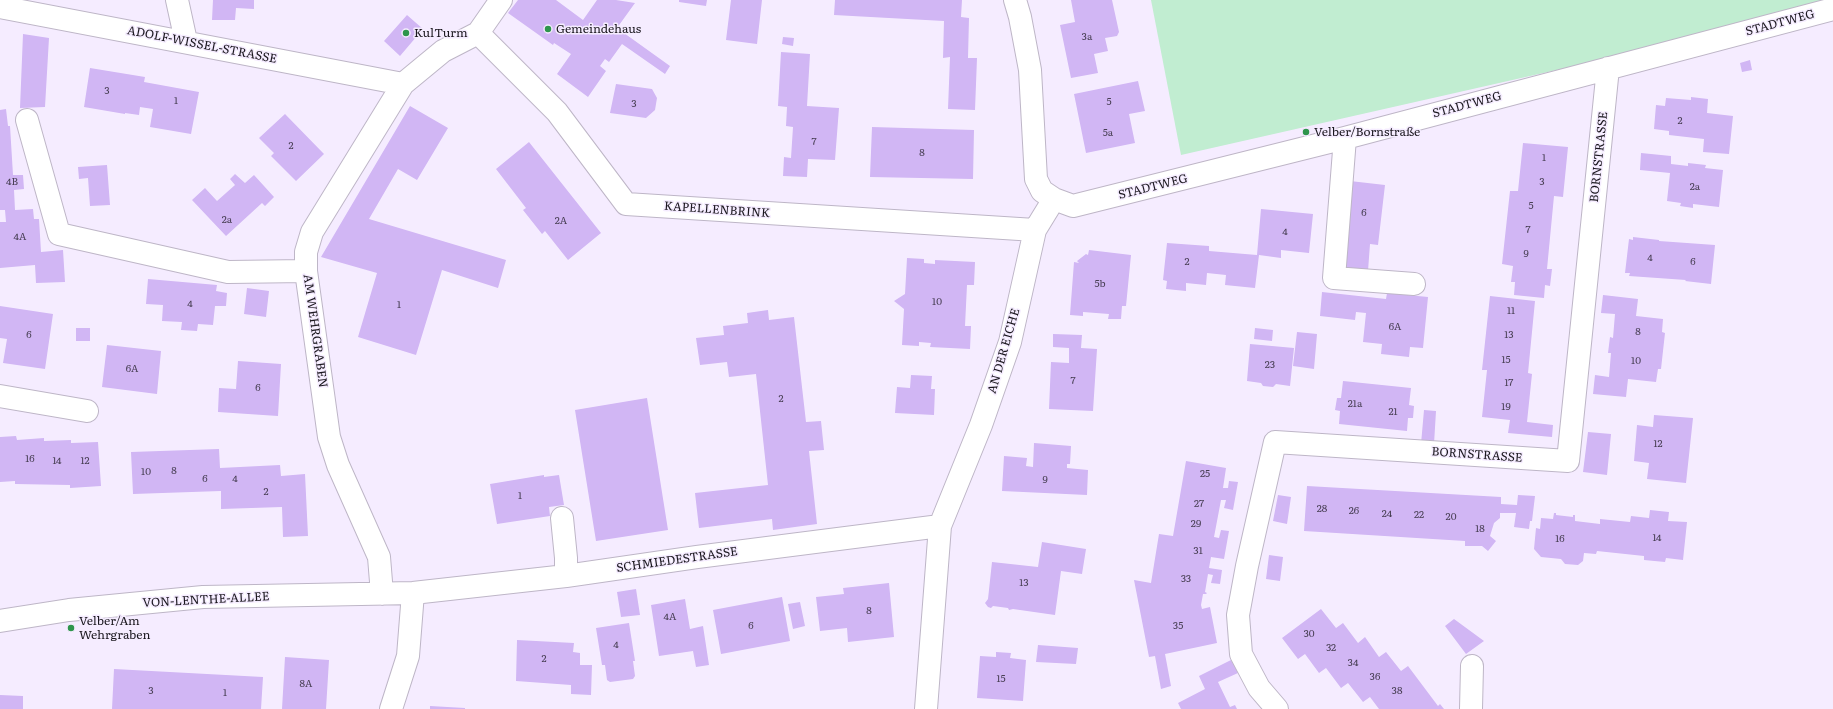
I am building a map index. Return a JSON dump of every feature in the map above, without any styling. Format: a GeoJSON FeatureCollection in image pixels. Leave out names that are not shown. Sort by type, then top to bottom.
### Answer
{"type":"FeatureCollection","features":[{"type":"Feature","properties":{"kind":"street"},"geometry":{"type":"LineString","coordinates":[[177,0],[186,41]]}},
{"type":"Feature","properties":{"kind":"street"},"geometry":{"type":"LineString","coordinates":[[186,41],[189,0]]}},
{"type":"Feature","properties":{"kind":"street"},"geometry":{"type":"LineString","coordinates":[[478,33],[501,0]]}},
{"type":"Feature","properties":{"kind":"street"},"geometry":{"type":"LineString","coordinates":[[1015,0],[1030,70],[1036,179],[1042,191],[1054,199]]}},
{"type":"Feature","properties":{"kind":"street","name":"ADOLF-WISSEL-STRASSE"},"geometry":{"type":"LineString","coordinates":[[0,7],[186,41],[403,84]]}},
{"type":"Feature","properties":{"kind":"street","name":"STADTWEG"},"geometry":{"type":"LineString","coordinates":[[1054,199],[1073,206],[1087,204],[1345,138],[1833,9]]}},
{"type":"Feature","properties":{"kind":"street","name":"AM WEHRGRABEN"},"geometry":{"type":"LineString","coordinates":[[382,594],[378,557],[338,465],[329,437],[306,271],[306,252],[312,232],[403,84],[443,51],[478,33]]}},
{"type":"Feature","properties":{"kind":"street","name":"KAPELLENBRINK"},"geometry":{"type":"LineString","coordinates":[[478,33],[557,112],[626,204],[1035,230]]}},
{"type":"Feature","properties":{"kind":"street","name":"BORNSTRASSE"},"geometry":{"type":"LineString","coordinates":[[1277,709],[1259,688],[1241,654],[1238,615],[1247,566],[1275,442],[1568,461],[1608,68]]}},
{"type":"Feature","properties":{"kind":"street"},"geometry":{"type":"LineString","coordinates":[[27,120],[59,234],[228,272],[306,271]]}},
{"type":"Feature","properties":{"kind":"street"},"geometry":{"type":"LineString","coordinates":[[1345,138],[1334,278],[1414,284]]}},
{"type":"Feature","properties":{"kind":"street","name":"AN DER EICHE"},"geometry":{"type":"LineString","coordinates":[[926,709],[940,526],[981,425],[1010,342],[1035,230],[1054,199]]}},
{"type":"Feature","properties":{"kind":"street"},"geometry":{"type":"LineString","coordinates":[[0,396],[87,411]]}},
{"type":"Feature","properties":{"kind":"street"},"geometry":{"type":"LineString","coordinates":[[562,518],[566,558],[566,576]]}},
{"type":"Feature","properties":{"kind":"street","name":"SCHMIEDESTRASSE"},"geometry":{"type":"LineString","coordinates":[[413,593],[566,576],[697,557],[940,526]]}},
{"type":"Feature","properties":{"kind":"street"},"geometry":{"type":"LineString","coordinates":[[391,709],[408,656],[413,593]]}},
{"type":"Feature","properties":{"kind":"street","name":"VON-LENTHE-ALLEE"},"geometry":{"type":"LineString","coordinates":[[0,620],[69,610],[203,597],[413,593]]}},
{"type":"Feature","properties":{"kind":"street"},"geometry":{"type":"LineString","coordinates":[[1470,709],[1472,666]]}},
{"type":"Feature","properties":{"kind":"green space"},"geometry":{"type":"Polygon","coordinates":[[[1151,0],[1830,0],[1645,50],[1181,155],[1151,0]]]}},
{"type":"Feature","properties":{"kind":"building"},"geometry":{"type":"Polygon","coordinates":[[[213,0],[254,0],[254,9],[236,8],[235,20],[212,20],[213,0]]]}},
{"type":"Feature","properties":{"kind":"building"},"geometry":{"type":"Polygon","coordinates":[[[518,0],[556,0],[583,20],[597,0],[616,0],[635,3],[617,28],[670,66],[665,74],[622,44],[609,62],[605,59],[600,66],[606,71],[588,97],[557,74],[571,54],[554,43],[553,45],[508,13],[518,0]]]}},
{"type":"Feature","properties":{"kind":"building"},"geometry":{"type":"Polygon","coordinates":[[[679,0],[707,0],[706,6],[679,2],[679,0]]]}},
{"type":"Feature","properties":{"kind":"building"},"geometry":{"type":"Polygon","coordinates":[[[731,0],[762,0],[757,44],[726,40],[731,0]]]}},
{"type":"Feature","properties":{"kind":"building"},"geometry":{"type":"Polygon","coordinates":[[[835,0],[962,0],[961,17],[969,18],[968,58],[977,58],[975,110],[948,109],[950,57],[943,58],[944,21],[834,15],[835,0]]]}},
{"type":"Feature","properties":{"kind":"building"},"geometry":{"type":"Polygon","coordinates":[[[1071,0],[1112,0],[1119,32],[1117,36],[1105,38],[1108,51],[1094,54],[1098,73],[1071,78],[1060,25],[1075,22],[1071,0]]]}},
{"type":"Feature","properties":{"kind":"building","name":"KulTurm"},"geometry":{"type":"Polygon","coordinates":[[[407,15],[423,29],[400,56],[384,41],[407,15]]]}},
{"type":"Feature","properties":{"kind":"building"},"geometry":{"type":"Polygon","coordinates":[[[23,34],[49,38],[45,107],[20,108],[23,34]]]}},
{"type":"Feature","properties":{"kind":"building"},"geometry":{"type":"Polygon","coordinates":[[[783,37],[794,38],[793,46],[782,44],[783,37]]]}},
{"type":"Feature","properties":{"kind":"building"},"geometry":{"type":"Polygon","coordinates":[[[781,52],[810,54],[807,106],[839,108],[835,160],[808,159],[807,177],[783,176],[784,157],[791,158],[793,127],[786,126],[787,107],[778,106],[781,52]]]}},
{"type":"Feature","properties":{"kind":"building"},"geometry":{"type":"Polygon","coordinates":[[[1750,60],[1752,70],[1742,72],[1740,63],[1750,60]]]}},
{"type":"Feature","properties":{"kind":"building"},"geometry":{"type":"Polygon","coordinates":[[[90,68],[145,77],[144,82],[199,92],[191,134],[150,127],[153,109],[140,107],[139,115],[84,107],[90,68]]]}},
{"type":"Feature","properties":{"kind":"building"},"geometry":{"type":"Polygon","coordinates":[[[1138,81],[1145,111],[1129,114],[1135,143],[1086,153],[1074,94],[1138,81]]]}},
{"type":"Feature","properties":{"kind":"building"},"geometry":{"type":"Polygon","coordinates":[[[616,84],[652,89],[657,98],[655,110],[646,118],[610,113],[616,84]]]}},
{"type":"Feature","properties":{"kind":"building"},"geometry":{"type":"Polygon","coordinates":[[[1691,97],[1708,99],[1707,113],[1733,116],[1729,154],[1703,152],[1704,139],[1669,135],[1669,131],[1654,129],[1656,105],[1665,106],[1666,98],[1691,100],[1691,97]]]}},
{"type":"Feature","properties":{"kind":"building"},"geometry":{"type":"Polygon","coordinates":[[[410,106],[448,128],[417,180],[398,169],[369,219],[506,260],[498,288],[442,270],[416,355],[358,337],[377,273],[321,257],[410,106]]]}},
{"type":"Feature","properties":{"kind":"building"},"geometry":{"type":"Polygon","coordinates":[[[6,109],[8,126],[10,126],[13,175],[23,175],[24,189],[14,190],[15,210],[33,209],[34,219],[39,219],[41,252],[63,250],[65,282],[36,283],[35,265],[0,268],[0,222],[6,222],[5,210],[0,210],[0,110],[6,109]]]}},
{"type":"Feature","properties":{"kind":"building"},"geometry":{"type":"Polygon","coordinates":[[[285,114],[324,154],[296,181],[271,156],[274,153],[259,138],[285,114]]]}},
{"type":"Feature","properties":{"kind":"building"},"geometry":{"type":"Polygon","coordinates":[[[872,127],[974,130],[973,179],[870,177],[872,127]]]}},
{"type":"Feature","properties":{"kind":"building"},"geometry":{"type":"Polygon","coordinates":[[[529,142],[601,233],[568,260],[545,231],[542,234],[523,210],[526,208],[496,169],[529,142]]]}},
{"type":"Feature","properties":{"kind":"building"},"geometry":{"type":"Polygon","coordinates":[[[1523,143],[1568,147],[1563,197],[1554,196],[1547,269],[1552,269],[1550,286],[1545,285],[1544,298],[1514,295],[1515,282],[1511,282],[1513,266],[1502,264],[1510,191],[1518,191],[1523,143]]]}},
{"type":"Feature","properties":{"kind":"building"},"geometry":{"type":"Polygon","coordinates":[[[1641,153],[1671,156],[1671,164],[1688,166],[1688,163],[1706,165],[1705,168],[1723,170],[1719,207],[1693,204],[1693,208],[1680,206],[1681,203],[1667,201],[1670,173],[1640,170],[1641,153]]]}},
{"type":"Feature","properties":{"kind":"building"},"geometry":{"type":"Polygon","coordinates":[[[107,165],[110,205],[90,206],[88,178],[79,179],[78,167],[107,165]]]}},
{"type":"Feature","properties":{"kind":"building"},"geometry":{"type":"Polygon","coordinates":[[[235,174],[245,183],[254,175],[274,197],[265,206],[262,203],[226,236],[192,200],[205,188],[217,201],[235,185],[230,179],[235,174]]]}},
{"type":"Feature","properties":{"kind":"building"},"geometry":{"type":"Polygon","coordinates":[[[1350,181],[1385,185],[1378,245],[1370,244],[1368,271],[1342,268],[1350,181]]]}},
{"type":"Feature","properties":{"kind":"building"},"geometry":{"type":"Polygon","coordinates":[[[1261,209],[1313,214],[1309,253],[1281,250],[1281,258],[1259,255],[1255,288],[1225,285],[1226,275],[1207,273],[1206,285],[1186,283],[1186,291],[1166,289],[1167,281],[1163,280],[1167,243],[1209,246],[1209,251],[1257,255],[1261,209]]]}},
{"type":"Feature","properties":{"kind":"building"},"geometry":{"type":"Polygon","coordinates":[[[1633,237],[1659,241],[1715,245],[1711,284],[1685,281],[1686,280],[1629,276],[1630,273],[1625,273],[1629,239],[1633,240],[1633,237]]]}},
{"type":"Feature","properties":{"kind":"building"},"geometry":{"type":"Polygon","coordinates":[[[1089,250],[1131,255],[1126,306],[1122,306],[1121,319],[1108,319],[1109,314],[1083,312],[1083,316],[1070,315],[1074,262],[1079,263],[1077,261],[1086,254],[1088,255],[1089,250]]]}},
{"type":"Feature","properties":{"kind":"building"},"geometry":{"type":"Polygon","coordinates":[[[907,258],[924,259],[924,263],[935,264],[935,260],[975,262],[974,285],[967,285],[965,326],[971,326],[970,349],[930,347],[931,343],[919,342],[919,346],[902,345],[904,309],[894,301],[905,294],[907,258]]]}},
{"type":"Feature","properties":{"kind":"building"},"geometry":{"type":"Polygon","coordinates":[[[148,279],[217,285],[216,291],[227,293],[226,306],[215,306],[213,325],[198,324],[197,331],[181,330],[182,322],[162,321],[163,305],[146,304],[148,279]]]}},
{"type":"Feature","properties":{"kind":"building"},"geometry":{"type":"Polygon","coordinates":[[[247,288],[269,291],[266,317],[244,314],[247,288]]]}},
{"type":"Feature","properties":{"kind":"building"},"geometry":{"type":"Polygon","coordinates":[[[1322,292],[1386,299],[1387,293],[1428,297],[1423,348],[1410,347],[1409,357],[1381,354],[1382,344],[1363,342],[1366,313],[1356,312],[1355,320],[1320,316],[1322,292]]]}},
{"type":"Feature","properties":{"kind":"building"},"geometry":{"type":"Polygon","coordinates":[[[1603,295],[1638,299],[1636,316],[1663,319],[1662,332],[1665,333],[1661,369],[1658,369],[1656,382],[1628,379],[1626,397],[1593,394],[1595,375],[1609,377],[1611,353],[1608,353],[1610,337],[1613,338],[1615,314],[1601,313],[1603,295]]]}},
{"type":"Feature","properties":{"kind":"building"},"geometry":{"type":"Polygon","coordinates":[[[1490,296],[1535,301],[1528,373],[1532,374],[1527,422],[1553,425],[1552,437],[1508,433],[1510,420],[1482,417],[1487,370],[1482,370],[1490,296]]]}},
{"type":"Feature","properties":{"kind":"building"},"geometry":{"type":"Polygon","coordinates":[[[0,306],[53,314],[45,369],[3,363],[7,339],[0,338],[0,306]]]}},
{"type":"Feature","properties":{"kind":"building"},"geometry":{"type":"Polygon","coordinates":[[[768,310],[769,320],[794,317],[806,422],[821,421],[824,450],[809,451],[817,524],[773,530],[772,519],[699,528],[695,493],[768,485],[756,374],[729,377],[727,362],[700,365],[696,338],[724,335],[723,326],[748,323],[747,313],[768,310]]]}},
{"type":"Feature","properties":{"kind":"building"},"geometry":{"type":"Polygon","coordinates":[[[76,328],[90,328],[90,341],[76,341],[76,328]]]}},
{"type":"Feature","properties":{"kind":"building"},"geometry":{"type":"Polygon","coordinates":[[[1255,328],[1273,330],[1272,341],[1254,339],[1255,328]]]}},
{"type":"Feature","properties":{"kind":"building"},"geometry":{"type":"Polygon","coordinates":[[[1297,332],[1317,334],[1314,369],[1293,366],[1297,332]]]}},
{"type":"Feature","properties":{"kind":"building"},"geometry":{"type":"Polygon","coordinates":[[[1053,334],[1082,335],[1081,348],[1097,349],[1093,411],[1049,409],[1051,362],[1069,363],[1069,348],[1053,347],[1053,334]]]}},
{"type":"Feature","properties":{"kind":"building"},"geometry":{"type":"Polygon","coordinates":[[[1250,344],[1294,348],[1290,386],[1276,384],[1273,387],[1263,386],[1261,383],[1247,381],[1250,344]]]}},
{"type":"Feature","properties":{"kind":"building"},"geometry":{"type":"Polygon","coordinates":[[[107,345],[161,351],[157,394],[102,387],[107,345]]]}},
{"type":"Feature","properties":{"kind":"building"},"geometry":{"type":"Polygon","coordinates":[[[238,361],[281,364],[278,416],[218,412],[219,388],[236,389],[238,361]]]}},
{"type":"Feature","properties":{"kind":"building"},"geometry":{"type":"Polygon","coordinates":[[[911,375],[932,376],[931,389],[935,389],[934,415],[895,413],[897,387],[910,388],[911,375]]]}},
{"type":"Feature","properties":{"kind":"building"},"geometry":{"type":"Polygon","coordinates":[[[1343,381],[1411,388],[1409,405],[1414,406],[1413,418],[1408,418],[1407,431],[1339,424],[1340,411],[1335,410],[1337,398],[1341,398],[1343,381]]]}},
{"type":"Feature","properties":{"kind":"building"},"geometry":{"type":"Polygon","coordinates":[[[647,398],[668,530],[596,541],[575,410],[647,398]]]}},
{"type":"Feature","properties":{"kind":"building"},"geometry":{"type":"Polygon","coordinates":[[[1424,410],[1436,411],[1434,444],[1421,444],[1424,410]]]}},
{"type":"Feature","properties":{"kind":"building"},"geometry":{"type":"Polygon","coordinates":[[[1654,415],[1693,418],[1686,483],[1647,479],[1649,463],[1634,461],[1637,425],[1653,427],[1654,415]]]}},
{"type":"Feature","properties":{"kind":"building"},"geometry":{"type":"Polygon","coordinates":[[[1588,432],[1611,434],[1607,475],[1583,472],[1588,432]]]}},
{"type":"Feature","properties":{"kind":"building"},"geometry":{"type":"Polygon","coordinates":[[[16,436],[17,440],[44,438],[44,441],[71,440],[71,443],[98,442],[101,486],[70,488],[70,485],[15,484],[15,481],[0,482],[0,437],[16,436]]]}},
{"type":"Feature","properties":{"kind":"building"},"geometry":{"type":"Polygon","coordinates":[[[1034,443],[1071,446],[1070,464],[1067,464],[1067,468],[1088,470],[1087,495],[1002,491],[1004,456],[1027,458],[1026,466],[1033,467],[1034,443]]]}},
{"type":"Feature","properties":{"kind":"building"},"geometry":{"type":"Polygon","coordinates":[[[219,449],[220,468],[280,465],[281,476],[305,474],[308,536],[283,537],[282,507],[221,509],[221,491],[133,494],[131,452],[219,449]]]}},
{"type":"Feature","properties":{"kind":"building"},"geometry":{"type":"Polygon","coordinates":[[[1186,461],[1226,468],[1223,488],[1228,488],[1229,481],[1238,482],[1233,510],[1224,508],[1226,500],[1221,500],[1214,537],[1219,538],[1221,530],[1229,531],[1224,559],[1211,557],[1209,568],[1222,570],[1220,584],[1211,583],[1213,575],[1208,574],[1205,592],[1207,593],[1203,594],[1201,605],[1202,609],[1210,607],[1217,643],[1165,654],[1171,686],[1161,689],[1155,656],[1149,657],[1134,580],[1151,583],[1159,534],[1173,536],[1186,461]]]}},
{"type":"Feature","properties":{"kind":"building"},"geometry":{"type":"Polygon","coordinates":[[[544,475],[544,477],[559,475],[564,505],[549,507],[550,516],[497,524],[490,484],[544,475]]]}},
{"type":"Feature","properties":{"kind":"building"},"geometry":{"type":"Polygon","coordinates":[[[1307,486],[1501,497],[1501,504],[1517,505],[1518,495],[1535,496],[1532,521],[1530,521],[1529,529],[1514,527],[1516,513],[1500,513],[1500,518],[1494,523],[1490,536],[1496,541],[1488,551],[1482,546],[1465,546],[1465,541],[1304,531],[1307,486]]]}},
{"type":"Feature","properties":{"kind":"building"},"geometry":{"type":"Polygon","coordinates":[[[1278,495],[1291,497],[1287,524],[1273,521],[1278,495]]]}},
{"type":"Feature","properties":{"kind":"building"},"geometry":{"type":"Polygon","coordinates":[[[1650,510],[1669,512],[1668,521],[1687,522],[1683,560],[1666,558],[1665,562],[1644,560],[1644,556],[1597,551],[1596,554],[1584,553],[1583,561],[1578,565],[1565,564],[1561,559],[1541,557],[1534,549],[1536,528],[1540,529],[1541,518],[1553,519],[1554,513],[1556,513],[1556,515],[1573,517],[1573,515],[1575,515],[1575,521],[1600,524],[1600,519],[1630,522],[1631,516],[1649,518],[1650,510]]]}},
{"type":"Feature","properties":{"kind":"building"},"geometry":{"type":"Polygon","coordinates":[[[1042,542],[1086,549],[1082,574],[1061,571],[1055,615],[1013,609],[1009,610],[1008,608],[993,606],[991,608],[988,607],[985,603],[988,599],[992,562],[1038,567],[1042,542]]]}},
{"type":"Feature","properties":{"kind":"building"},"geometry":{"type":"Polygon","coordinates":[[[1269,555],[1283,557],[1280,581],[1266,579],[1269,555]]]}},
{"type":"Feature","properties":{"kind":"building"},"geometry":{"type":"Polygon","coordinates":[[[889,583],[894,637],[848,642],[847,628],[820,631],[816,597],[844,594],[843,588],[889,583]]]}},
{"type":"Feature","properties":{"kind":"building"},"geometry":{"type":"Polygon","coordinates":[[[636,589],[640,615],[621,617],[617,592],[636,589]]]}},
{"type":"Feature","properties":{"kind":"building"},"geometry":{"type":"Polygon","coordinates":[[[782,597],[790,641],[721,654],[713,610],[782,597]]]}},
{"type":"Feature","properties":{"kind":"building"},"geometry":{"type":"Polygon","coordinates":[[[685,599],[690,629],[703,626],[709,665],[696,667],[693,651],[659,656],[651,605],[685,599]]]}},
{"type":"Feature","properties":{"kind":"building"},"geometry":{"type":"Polygon","coordinates":[[[800,602],[805,626],[793,629],[788,604],[800,602]]]}},
{"type":"Feature","properties":{"kind":"building"},"geometry":{"type":"Polygon","coordinates":[[[1321,609],[1336,628],[1343,623],[1358,643],[1365,637],[1379,657],[1386,652],[1401,671],[1408,666],[1438,706],[1440,704],[1444,709],[1379,709],[1370,697],[1363,702],[1348,683],[1341,688],[1326,668],[1319,673],[1305,654],[1298,659],[1282,638],[1321,609]]]}},
{"type":"Feature","properties":{"kind":"building"},"geometry":{"type":"Polygon","coordinates":[[[1454,619],[1484,641],[1466,654],[1445,626],[1454,619]]]}},
{"type":"Feature","properties":{"kind":"building"},"geometry":{"type":"Polygon","coordinates":[[[629,623],[635,661],[633,661],[635,676],[633,679],[610,682],[607,680],[605,665],[602,665],[596,628],[629,623]]]}},
{"type":"Feature","properties":{"kind":"building"},"geometry":{"type":"Polygon","coordinates":[[[517,640],[574,643],[573,652],[580,653],[580,665],[592,665],[591,695],[571,694],[571,685],[516,681],[517,640]]]}},
{"type":"Feature","properties":{"kind":"building"},"geometry":{"type":"Polygon","coordinates":[[[1038,645],[1078,648],[1076,664],[1036,662],[1038,645]]]}},
{"type":"Feature","properties":{"kind":"building"},"geometry":{"type":"Polygon","coordinates":[[[996,652],[1011,653],[1010,658],[1026,660],[1023,701],[977,698],[980,656],[996,657],[996,652]]]}},
{"type":"Feature","properties":{"kind":"building"},"geometry":{"type":"Polygon","coordinates":[[[285,657],[329,660],[326,709],[282,709],[285,657]]]}},
{"type":"Feature","properties":{"kind":"building"},"geometry":{"type":"Polygon","coordinates":[[[1231,660],[1238,673],[1218,682],[1230,707],[1235,705],[1237,709],[1181,709],[1178,703],[1205,689],[1199,676],[1231,660]]]}},
{"type":"Feature","properties":{"kind":"building"},"geometry":{"type":"Polygon","coordinates":[[[114,669],[263,677],[261,709],[112,709],[114,669]]]}},
{"type":"Feature","properties":{"kind":"building"},"geometry":{"type":"Polygon","coordinates":[[[0,695],[23,696],[23,709],[0,709],[0,695]]]}},
{"type":"Feature","properties":{"kind":"building"},"geometry":{"type":"Polygon","coordinates":[[[430,706],[465,708],[465,709],[430,709],[430,706]]]}},
{"type":"Feature","properties":{"kind":"place","name":"Gemeindehaus"},"geometry":{"type":"Point","coordinates":[548,29]}},
{"type":"Feature","properties":{"kind":"place","name":"KulTurm"},"geometry":{"type":"Point","coordinates":[406,33]}},
{"type":"Feature","properties":{"kind":"place","name":"Velber/Bornstraße"},"geometry":{"type":"Point","coordinates":[1306,132]}},
{"type":"Feature","properties":{"kind":"place","name":"Velber/Am Wehrgraben"},"geometry":{"type":"Point","coordinates":[71,628]}}]}
